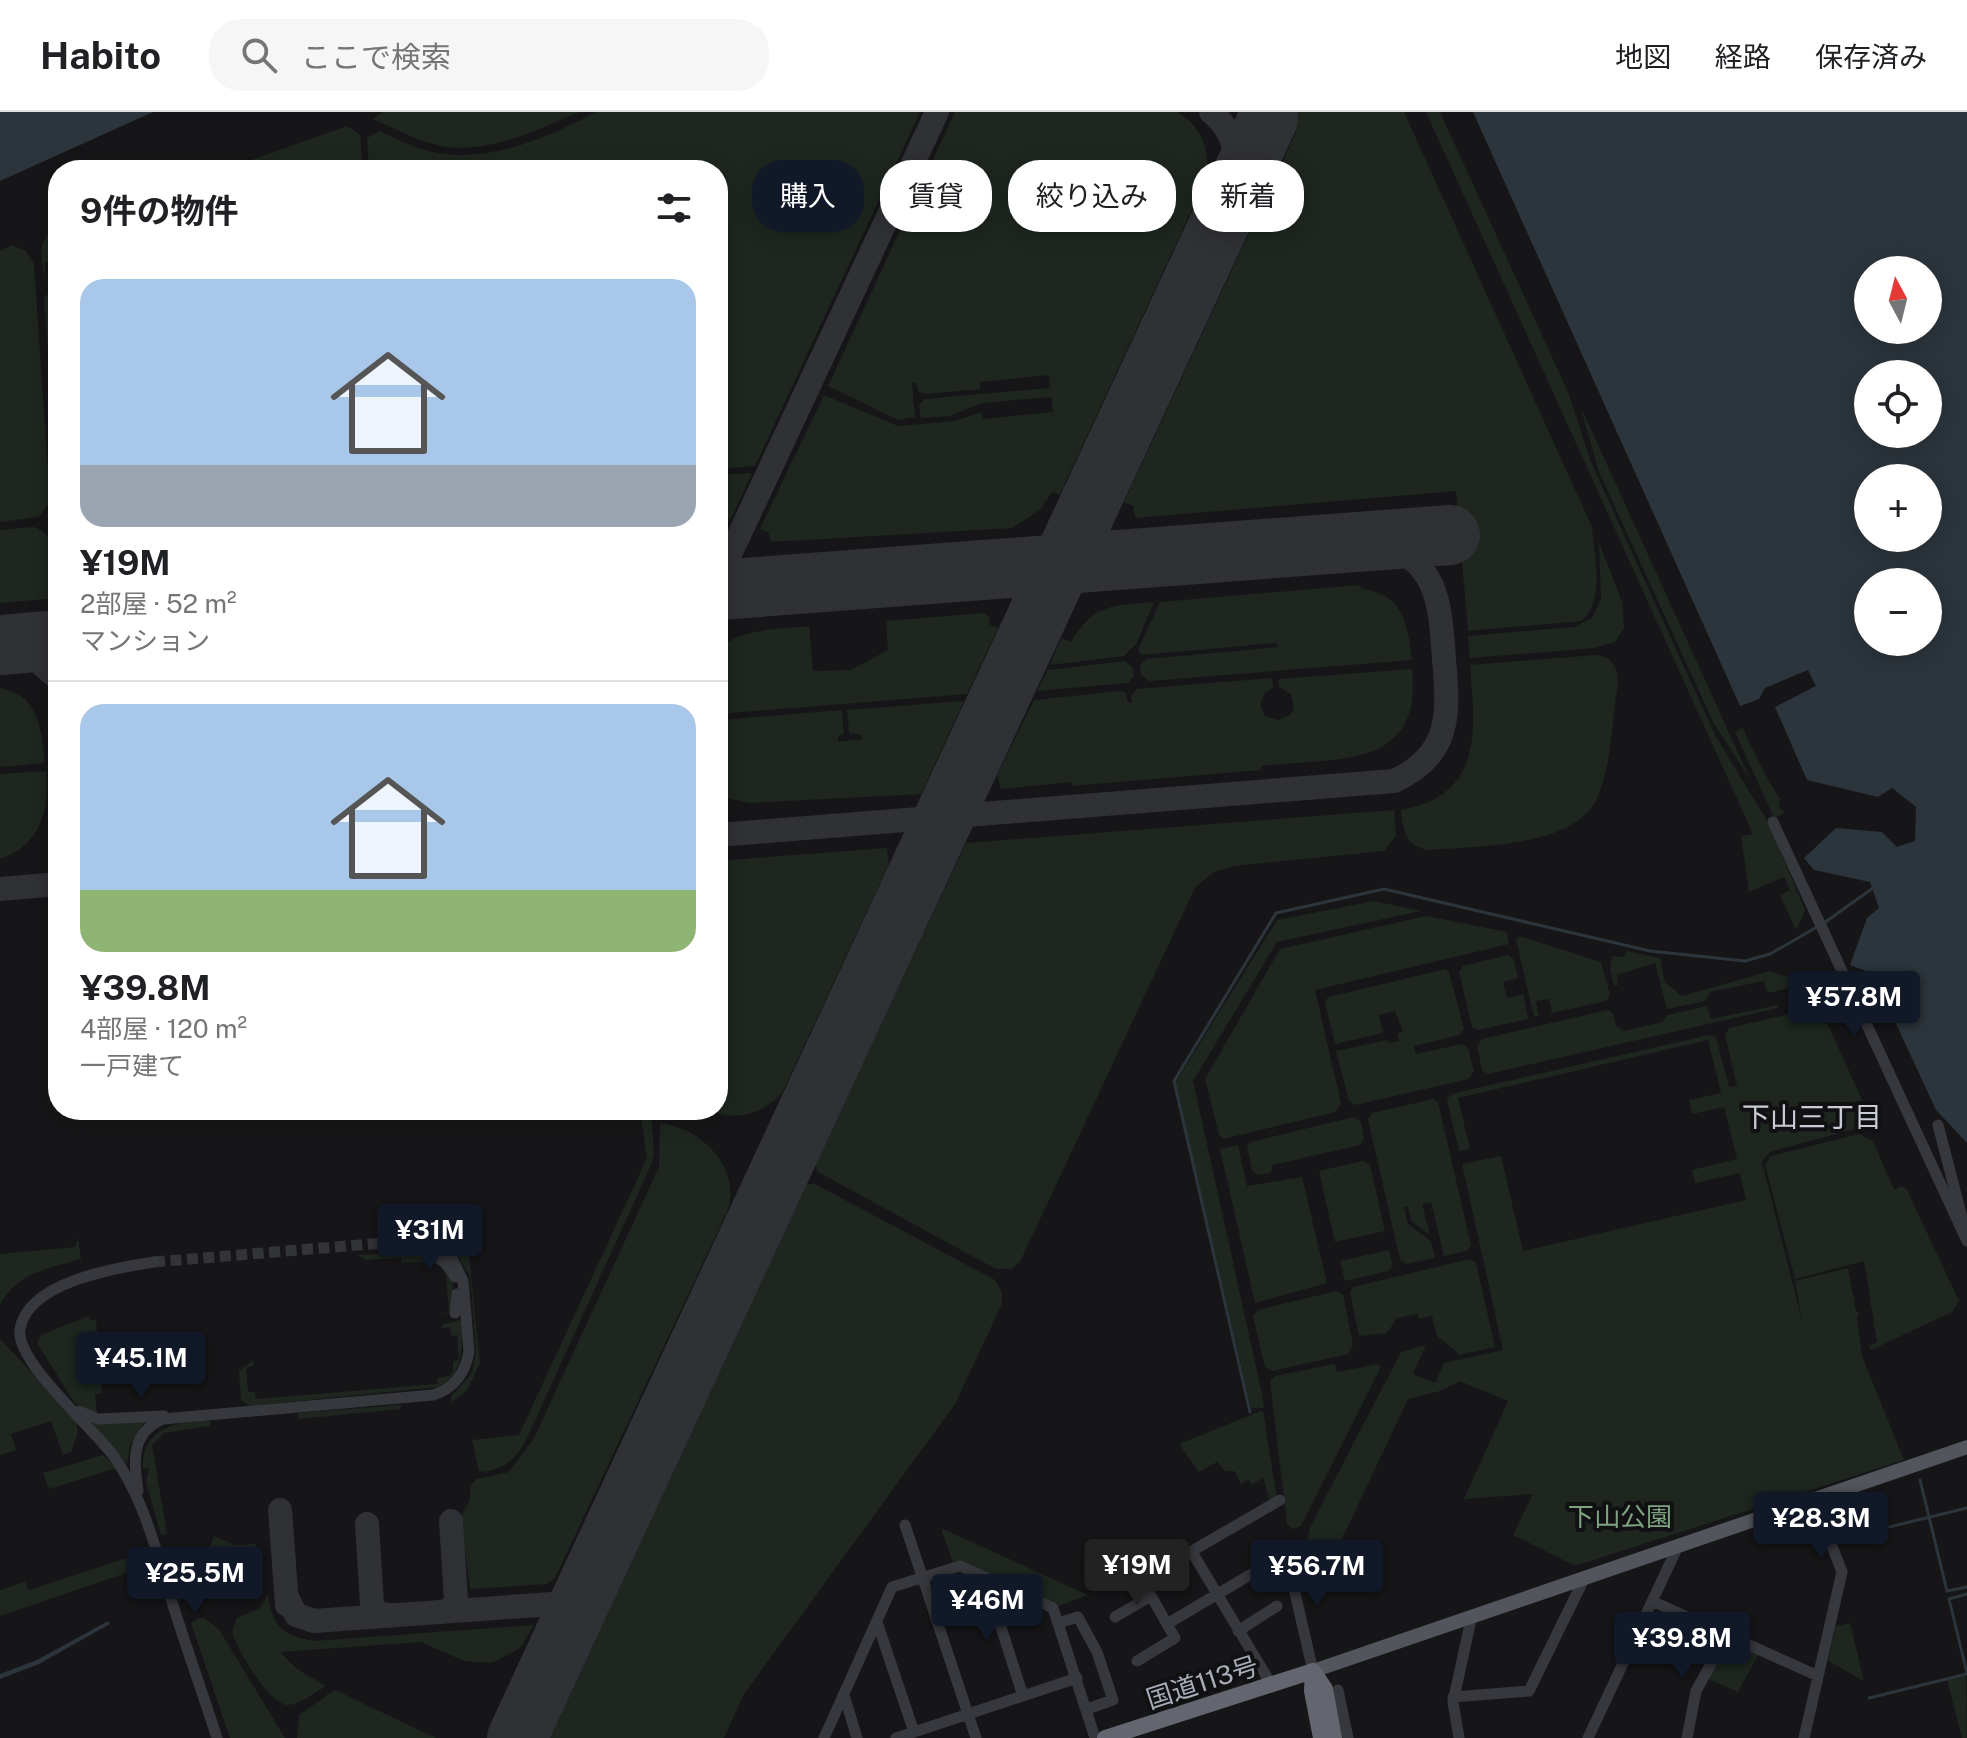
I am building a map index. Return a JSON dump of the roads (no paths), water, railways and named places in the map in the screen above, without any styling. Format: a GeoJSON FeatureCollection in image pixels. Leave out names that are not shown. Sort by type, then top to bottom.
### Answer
{"type":"FeatureCollection","features":[{"type":"Feature","properties":{"kind":"highway","name":"国道113号"},"geometry":{"type":"LineString","coordinates":[[1105,1738],[1313,1671]]}},
{"type":"Feature","properties":{"kind":"highway"},"geometry":{"type":"LineString","coordinates":[[1313,1671],[1312,1691],[1321,1738]]}},
{"type":"Feature","properties":{"kind":"highway"},"geometry":{"type":"LineString","coordinates":[[1313,1671],[1325,1689],[1334,1738]]}},
{"type":"Feature","properties":{"kind":"main road"},"geometry":{"type":"LineString","coordinates":[[1313,1671],[1585,1575],[1967,1447]]}},
{"type":"Feature","properties":{"kind":"street"},"geometry":{"type":"LineString","coordinates":[[1773,822],[1966,1239]]}},
{"type":"Feature","properties":{"kind":"street"},"geometry":{"type":"LineString","coordinates":[[1938,1125],[1966,1239]]}},
{"type":"Feature","properties":{"kind":"street"},"geometry":{"type":"LineString","coordinates":[[68,1402],[85,1415],[98,1419],[404,1399],[433,1395],[448,1389],[463,1372],[469,1351],[460,1270],[437,1244],[395,1246],[429,1253],[449,1267],[455,1278],[458,1305],[455,1313]]}},
{"type":"Feature","properties":{"kind":"street"},"geometry":{"type":"LineString","coordinates":[[140,1503],[110,1452],[30,1363],[22,1349],[20,1329],[32,1305],[86,1277],[154,1265]]}},
{"type":"Feature","properties":{"kind":"street"},"geometry":{"type":"LineString","coordinates":[[208,1414],[163,1419],[140,1438],[134,1455],[140,1503],[217,1738]]}},
{"type":"Feature","properties":{"kind":"street"},"geometry":{"type":"LineString","coordinates":[[1804,1738],[1842,1572],[1813,1497]]}},
{"type":"Feature","properties":{"kind":"street"},"geometry":{"type":"LineString","coordinates":[[1137,1661],[1175,1638],[1142,1580],[1280,1500]]}},
{"type":"Feature","properties":{"kind":"street"},"geometry":{"type":"LineString","coordinates":[[905,1525],[976,1738]]}},
{"type":"Feature","properties":{"kind":"street"},"geometry":{"type":"LineString","coordinates":[[1588,1738],[1679,1544]]}},
{"type":"Feature","properties":{"kind":"street"},"geometry":{"type":"LineString","coordinates":[[1167,1624],[1297,1547],[1292,1580],[1313,1671]]}},
{"type":"Feature","properties":{"kind":"street"},"geometry":{"type":"LineString","coordinates":[[1192,1552],[1271,1684]]}},
{"type":"Feature","properties":{"kind":"street"},"geometry":{"type":"LineString","coordinates":[[824,1738],[878,1625],[892,1587],[960,1566],[1053,1608],[1095,1738]]}},
{"type":"Feature","properties":{"kind":"street"},"geometry":{"type":"LineString","coordinates":[[1453,1697],[1529,1691],[1585,1575]]}},
{"type":"Feature","properties":{"kind":"street"},"geometry":{"type":"LineString","coordinates":[[985,1577],[1023,1696]]}},
{"type":"Feature","properties":{"kind":"street"},"geometry":{"type":"LineString","coordinates":[[1115,1617],[1151,1596]]}},
{"type":"Feature","properties":{"kind":"street"},"geometry":{"type":"LineString","coordinates":[[1654,1602],[1818,1676]]}},
{"type":"Feature","properties":{"kind":"street"},"geometry":{"type":"LineString","coordinates":[[1238,1631],[1277,1606]]}},
{"type":"Feature","properties":{"kind":"street"},"geometry":{"type":"LineString","coordinates":[[1459,1738],[1453,1697],[1472,1615]]}},
{"type":"Feature","properties":{"kind":"street"},"geometry":{"type":"LineString","coordinates":[[1058,1623],[1078,1617],[1097,1652],[1113,1700],[1087,1709]]}},
{"type":"Feature","properties":{"kind":"street"},"geometry":{"type":"LineString","coordinates":[[878,1625],[914,1732]]}},
{"type":"Feature","properties":{"kind":"street"},"geometry":{"type":"LineString","coordinates":[[1687,1738],[1696,1691],[1726,1637]]}},
{"type":"Feature","properties":{"kind":"street"},"geometry":{"type":"LineString","coordinates":[[896,1738],[1077,1678]]}},
{"type":"Feature","properties":{"kind":"street"},"geometry":{"type":"LineString","coordinates":[[1338,1690],[1348,1738]]}},
{"type":"Feature","properties":{"kind":"street"},"geometry":{"type":"LineString","coordinates":[[844,1695],[857,1738]]}},
{"type":"Feature","properties":{"kind":"waterway"},"geometry":{"type":"LineString","coordinates":[[1824,923],[1873,888]]}},
{"type":"Feature","properties":{"kind":"waterway"},"geometry":{"type":"LineString","coordinates":[[1250,1412],[1174,1081],[1276,913],[1384,889],[1650,951],[1745,961],[1770,954],[1817,927]]}},
{"type":"Feature","properties":{"kind":"waterway"},"geometry":{"type":"LineString","coordinates":[[1920,1480],[1947,1591],[1967,1587]]}},
{"type":"Feature","properties":{"kind":"waterway"},"geometry":{"type":"LineString","coordinates":[[1836,1540],[1967,1508]]}},
{"type":"Feature","properties":{"kind":"waterway"},"geometry":{"type":"LineString","coordinates":[[1967,1594],[1949,1599],[1967,1673]]}},
{"type":"Feature","properties":{"kind":"waterway"},"geometry":{"type":"LineString","coordinates":[[1869,1698],[1967,1674]]}},
{"type":"Feature","properties":{"kind":"tunnel"},"geometry":{"type":"LineString","coordinates":[[154,1262],[395,1242]]}},
{"type":"Feature","properties":{"kind":"district","name":"下山三丁目"},"geometry":{"type":"Point","coordinates":[1812,1116]}},
{"type":"Feature","properties":{"kind":"park label","name":"下山公園"},"geometry":{"type":"Point","coordinates":[1620,1516]}}]}
